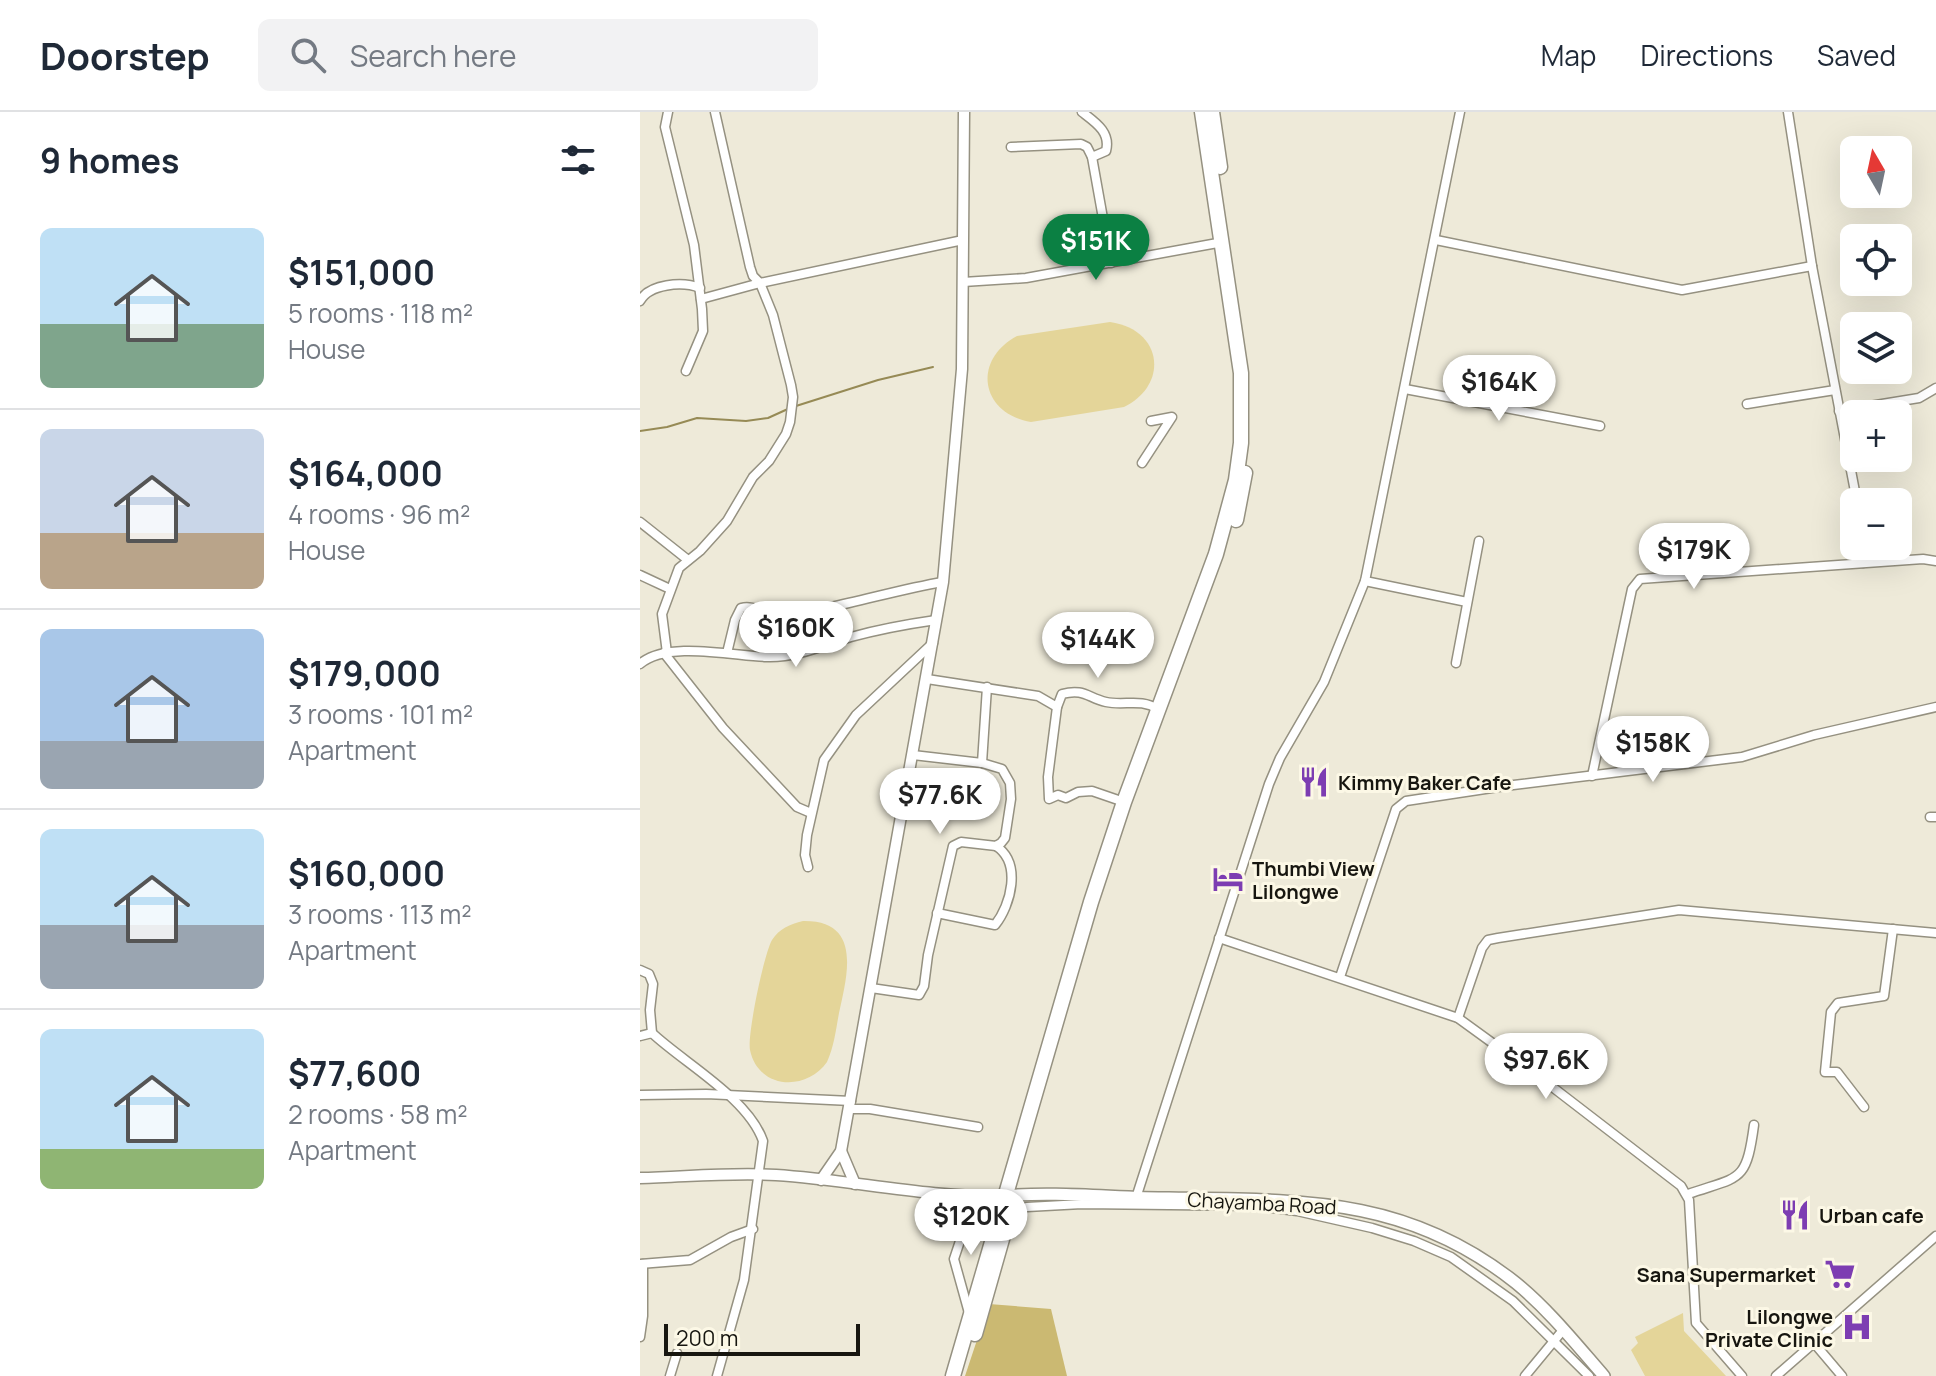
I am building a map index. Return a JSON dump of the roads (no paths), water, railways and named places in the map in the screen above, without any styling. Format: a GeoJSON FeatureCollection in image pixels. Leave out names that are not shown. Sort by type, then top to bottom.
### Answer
{"type":"FeatureCollection","features":[{"type":"Feature","properties":{"kind":"highway"},"geometry":{"type":"LineString","coordinates":[[962,1376],[994,1274],[1010,1196],[1091,902],[1124,802],[1216,554],[1239,461],[1241,373],[1202,112]]}},
{"type":"Feature","properties":{"kind":"highway"},"geometry":{"type":"LineString","coordinates":[[953,1376],[1116,847],[1216,580],[1243,494],[1251,417],[1249,371],[1212,112]]}},
{"type":"Feature","properties":{"kind":"main road","name":"Chayamba Road"},"geometry":{"type":"LineString","coordinates":[[1010,1196],[1302,1201],[1390,1216],[1442,1236],[1516,1283],[1604,1376]]}},
{"type":"Feature","properties":{"kind":"street"},"geometry":{"type":"LineString","coordinates":[[668,112],[665,127],[694,245],[701,299],[703,331],[686,371]]}},
{"type":"Feature","properties":{"kind":"street"},"geometry":{"type":"LineString","coordinates":[[715,112],[750,267],[760,283],[777,326],[793,397],[786,434],[769,461],[753,477],[727,521],[679,568],[662,614],[665,653],[733,739],[797,807],[811,813]]}},
{"type":"Feature","properties":{"kind":"street"},"geometry":{"type":"LineString","coordinates":[[821,1180],[841,1151],[943,582],[962,369],[964,112]]}},
{"type":"Feature","properties":{"kind":"street"},"geometry":{"type":"LineString","coordinates":[[1082,112],[1099,124],[1108,142],[1106,151],[1092,157]]}},
{"type":"Feature","properties":{"kind":"street"},"geometry":{"type":"LineString","coordinates":[[1136,1198],[1276,767],[1324,682],[1365,581],[1460,112]]}},
{"type":"Feature","properties":{"kind":"street"},"geometry":{"type":"LineString","coordinates":[[1788,112],[1812,266],[1854,488]]}},
{"type":"Feature","properties":{"kind":"street"},"geometry":{"type":"LineString","coordinates":[[1011,147],[1081,144],[1087,147],[1092,157],[1111,263]]}},
{"type":"Feature","properties":{"kind":"street"},"geometry":{"type":"LineString","coordinates":[[701,299],[760,283],[963,240]]}},
{"type":"Feature","properties":{"kind":"street"},"geometry":{"type":"LineString","coordinates":[[1436,240],[1682,290],[1812,266]]}},
{"type":"Feature","properties":{"kind":"street"},"geometry":{"type":"LineString","coordinates":[[963,282],[1026,278],[1223,242]]}},
{"type":"Feature","properties":{"kind":"street"},"geometry":{"type":"LineString","coordinates":[[640,301],[645,293],[653,289],[678,284],[700,288]]}},
{"type":"Feature","properties":{"kind":"street"},"geometry":{"type":"LineString","coordinates":[[1839,411],[1919,398],[1936,388]]}},
{"type":"Feature","properties":{"kind":"street"},"geometry":{"type":"LineString","coordinates":[[1405,389],[1600,426]]}},
{"type":"Feature","properties":{"kind":"street"},"geometry":{"type":"LineString","coordinates":[[1747,404],[1835,390]]}},
{"type":"Feature","properties":{"kind":"street"},"geometry":{"type":"LineString","coordinates":[[1142,463],[1172,417],[1151,421]]}},
{"type":"Feature","properties":{"kind":"street"},"geometry":{"type":"LineString","coordinates":[[640,522],[688,560]]}},
{"type":"Feature","properties":{"kind":"street"},"geometry":{"type":"LineString","coordinates":[[1456,663],[1479,541]]}},
{"type":"Feature","properties":{"kind":"street"},"geometry":{"type":"LineString","coordinates":[[1592,776],[1632,589],[1637,582],[1648,577],[1923,559],[1936,561]]}},
{"type":"Feature","properties":{"kind":"street"},"geometry":{"type":"LineString","coordinates":[[640,575],[670,589]]}},
{"type":"Feature","properties":{"kind":"street"},"geometry":{"type":"LineString","coordinates":[[1365,581],[1467,602]]}},
{"type":"Feature","properties":{"kind":"street"},"geometry":{"type":"LineString","coordinates":[[727,653],[741,608],[754,607],[766,615],[778,616],[943,582]]}},
{"type":"Feature","properties":{"kind":"street"},"geometry":{"type":"LineString","coordinates":[[640,664],[646,658],[665,653],[777,657],[895,626],[936,620]]}},
{"type":"Feature","properties":{"kind":"street"},"geometry":{"type":"LineString","coordinates":[[808,867],[805,855],[811,813],[824,760],[856,715],[933,643]]}},
{"type":"Feature","properties":{"kind":"street"},"geometry":{"type":"LineString","coordinates":[[927,679],[1038,696],[1057,707]]}},
{"type":"Feature","properties":{"kind":"street"},"geometry":{"type":"LineString","coordinates":[[982,763],[987,687]]}},
{"type":"Feature","properties":{"kind":"street"},"geometry":{"type":"LineString","coordinates":[[1124,802],[1092,791],[1049,799],[1048,777],[1057,707],[1062,694],[1080,691],[1107,702],[1142,701],[1158,709]]}},
{"type":"Feature","properties":{"kind":"street"},"geometry":{"type":"LineString","coordinates":[[1340,977],[1396,809],[1406,801],[1742,757],[1814,735],[1936,707]]}},
{"type":"Feature","properties":{"kind":"street"},"geometry":{"type":"LineString","coordinates":[[913,755],[982,763],[1002,769],[1010,783],[1010,808],[1005,838],[996,846]]}},
{"type":"Feature","properties":{"kind":"street"},"geometry":{"type":"LineString","coordinates":[[871,988],[919,995],[924,986],[937,913],[953,846],[961,842],[1001,848],[1013,875],[1004,913],[995,925],[937,913]]}},
{"type":"Feature","properties":{"kind":"street"},"geometry":{"type":"LineString","coordinates":[[1458,1018],[1482,948],[1488,940],[1498,938],[1679,910],[1936,933]]}},
{"type":"Feature","properties":{"kind":"street"},"geometry":{"type":"LineString","coordinates":[[1864,1107],[1837,1072],[1825,1072],[1831,1012],[1838,1003],[1884,996],[1893,929]]}},
{"type":"Feature","properties":{"kind":"street"},"geometry":{"type":"LineString","coordinates":[[1219,938],[1458,1018],[1681,1186],[1688,1194],[1696,1323],[1742,1376]]}},
{"type":"Feature","properties":{"kind":"street"},"geometry":{"type":"LineString","coordinates":[[640,970],[649,974],[653,984],[650,1010],[652,1033]]}},
{"type":"Feature","properties":{"kind":"street"},"geometry":{"type":"LineString","coordinates":[[640,1036],[652,1033]]}},
{"type":"Feature","properties":{"kind":"street"},"geometry":{"type":"LineString","coordinates":[[652,1033],[666,1047],[705,1073],[762,1136],[753,1229],[735,1319],[717,1376]]}},
{"type":"Feature","properties":{"kind":"street"},"geometry":{"type":"LineString","coordinates":[[640,1095],[728,1096],[850,1105],[978,1127]]}},
{"type":"Feature","properties":{"kind":"street"},"geometry":{"type":"LineString","coordinates":[[1688,1194],[1739,1175],[1751,1149],[1754,1125]]}},
{"type":"Feature","properties":{"kind":"street"},"geometry":{"type":"LineString","coordinates":[[841,1151],[855,1184]]}},
{"type":"Feature","properties":{"kind":"street"},"geometry":{"type":"LineString","coordinates":[[640,1178],[757,1174],[968,1196],[1010,1196]]}},
{"type":"Feature","properties":{"kind":"street"},"geometry":{"type":"LineString","coordinates":[[968,1196],[954,1259],[959,1287],[971,1317]]}},
{"type":"Feature","properties":{"kind":"street"},"geometry":{"type":"LineString","coordinates":[[1027,1207],[1082,1204],[1257,1206],[1297,1211],[1372,1228],[1451,1257],[1505,1295],[1589,1376]]}},
{"type":"Feature","properties":{"kind":"street"},"geometry":{"type":"LineString","coordinates":[[640,1337],[643,1316],[642,1264],[690,1260],[731,1237],[753,1229]]}},
{"type":"Feature","properties":{"kind":"street"},"geometry":{"type":"LineString","coordinates":[[1776,1376],[1936,1236]]}},
{"type":"Feature","properties":{"kind":"street"},"geometry":{"type":"LineString","coordinates":[[1525,1376],[1563,1330]]}},
{"type":"Feature","properties":{"kind":"street"},"geometry":{"type":"LineString","coordinates":[[1814,1343],[1842,1376]]}},
{"type":"Feature","properties":{"kind":"street"},"geometry":{"type":"LineString","coordinates":[[670,1376],[677,1353]]}},
{"type":"Feature","properties":{"kind":"waterway"},"geometry":{"type":"LineString","coordinates":[[796,406],[878,380],[933,367]]}},
{"type":"Feature","properties":{"kind":"waterway"},"geometry":{"type":"LineString","coordinates":[[640,431],[697,418],[746,421],[768,418],[790,408]]}},
{"type":"Feature","properties":{"kind":"place","name":"Kimmy Baker Cafe"},"geometry":{"type":"Point","coordinates":[1314,782]}},
{"type":"Feature","properties":{"kind":"place","name":"Thumbi View Lilongwe"},"geometry":{"type":"Point","coordinates":[1228,879]}},
{"type":"Feature","properties":{"kind":"place","name":"Urban cafe"},"geometry":{"type":"Point","coordinates":[1795,1215]}},
{"type":"Feature","properties":{"kind":"place","name":"Sana Supermarket"},"geometry":{"type":"Point","coordinates":[1840,1274]}},
{"type":"Feature","properties":{"kind":"place","name":"Lilongwe Private Clinic"},"geometry":{"type":"Point","coordinates":[1857,1327]}}]}
